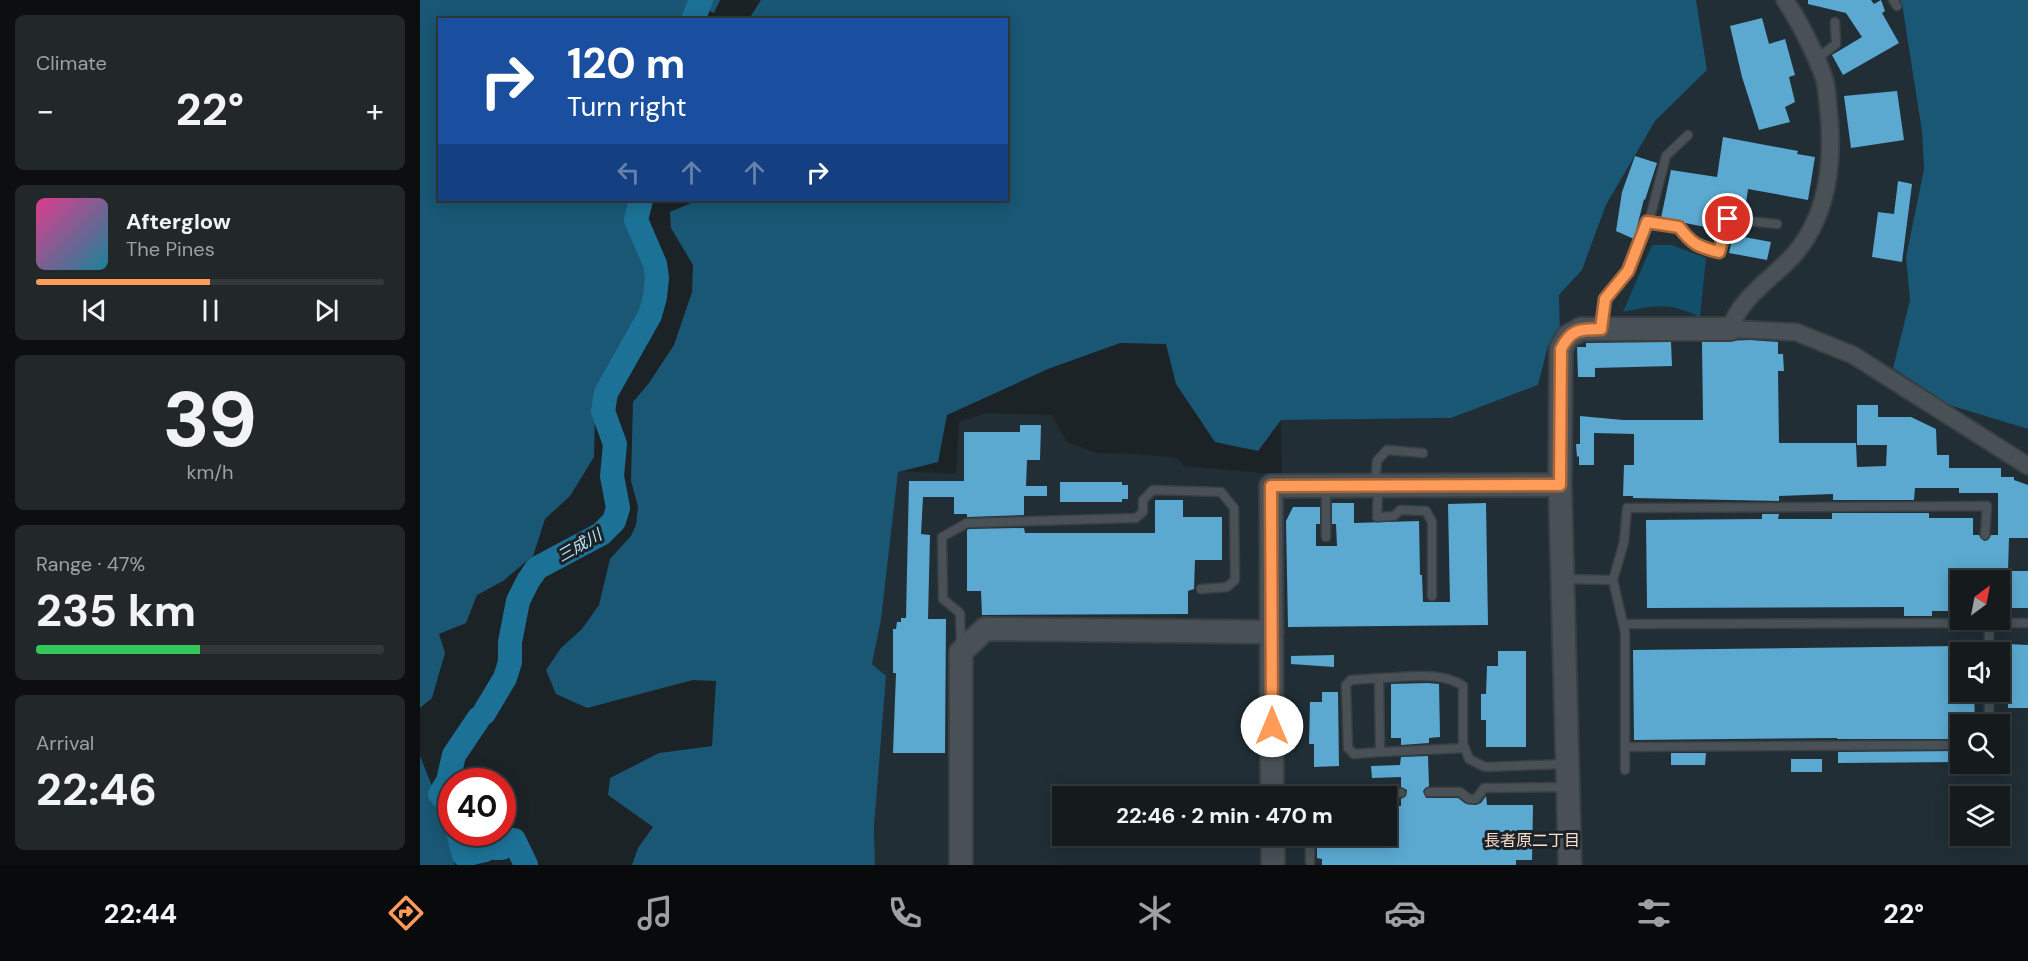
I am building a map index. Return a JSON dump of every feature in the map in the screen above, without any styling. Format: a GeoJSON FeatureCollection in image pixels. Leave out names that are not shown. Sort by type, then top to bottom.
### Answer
{"type":"FeatureCollection","features":[{"type":"Feature","properties":{"kind":"street"},"geometry":{"type":"LineString","coordinates":[[1730,329],[1732,321],[1744,304],[1798,250],[1810,233],[1826,194],[1831,146],[1825,80],[1794,13],[1785,0]]}},
{"type":"Feature","properties":{"kind":"street"},"geometry":{"type":"LineString","coordinates":[[1570,865],[1560,485],[1561,349],[1567,337],[1581,329],[1730,329],[1796,332],[1854,355],[2028,466]]}},
{"type":"Feature","properties":{"kind":"street"},"geometry":{"type":"LineString","coordinates":[[1272,786],[1271,486],[1560,485]]}},
{"type":"Feature","properties":{"kind":"street"},"geometry":{"type":"LineString","coordinates":[[961,865],[961,652],[985,630],[1272,632]]}},
{"type":"Feature","properties":{"kind":"street"},"geometry":{"type":"LineString","coordinates":[[1273,846],[1273,865]]}},
{"type":"Feature","properties":{"kind":"lane"},"geometry":{"type":"LineString","coordinates":[[1815,59],[1836,44],[1835,22]]}},
{"type":"Feature","properties":{"kind":"lane"},"geometry":{"type":"LineString","coordinates":[[1601,329],[1605,299],[1628,271],[1647,222],[1666,156],[1688,135]]}},
{"type":"Feature","properties":{"kind":"lane"},"geometry":{"type":"LineString","coordinates":[[1647,222],[1679,227],[1690,241],[1702,248],[1719,253],[1728,219],[1777,224]]}},
{"type":"Feature","properties":{"kind":"lane"},"geometry":{"type":"LineString","coordinates":[[1423,453],[1387,450],[1377,461],[1377,517],[1394,516],[1400,510],[1426,511],[1432,522],[1432,596]]}},
{"type":"Feature","properties":{"kind":"lane"},"geometry":{"type":"LineString","coordinates":[[1326,486],[1326,537]]}},
{"type":"Feature","properties":{"kind":"lane"},"geometry":{"type":"LineString","coordinates":[[961,652],[960,613],[943,599],[942,537],[967,523],[1136,518],[1143,512],[1143,500],[1154,490],[1221,492],[1234,508],[1235,580],[1227,587],[1201,589]]}},
{"type":"Feature","properties":{"kind":"lane"},"geometry":{"type":"LineString","coordinates":[[1625,770],[1625,632],[1613,580],[1624,542],[1627,508],[1987,506],[1985,535]]}},
{"type":"Feature","properties":{"kind":"lane"},"geometry":{"type":"LineString","coordinates":[[1562,579],[1613,580]]}},
{"type":"Feature","properties":{"kind":"lane"},"geometry":{"type":"LineString","coordinates":[[1624,624],[1950,622]]}},
{"type":"Feature","properties":{"kind":"lane"},"geometry":{"type":"LineString","coordinates":[[2010,623],[2028,623]]}},
{"type":"Feature","properties":{"kind":"lane"},"geometry":{"type":"LineString","coordinates":[[1465,748],[1354,754],[1348,748],[1346,686],[1351,680],[1379,678],[1439,677],[1455,680],[1463,686],[1463,743],[1465,748],[1469,759],[1485,766],[1567,764]]}},
{"type":"Feature","properties":{"kind":"lane"},"geometry":{"type":"LineString","coordinates":[[1379,678],[1380,752]]}},
{"type":"Feature","properties":{"kind":"lane"},"geometry":{"type":"LineString","coordinates":[[1625,747],[1950,745]]}},
{"type":"Feature","properties":{"kind":"lane"},"geometry":{"type":"LineString","coordinates":[[1429,792],[1460,792],[1469,799],[1476,799],[1484,788],[1568,787]]}},
{"type":"Feature","properties":{"kind":"lane"},"geometry":{"type":"LineString","coordinates":[[1397,793],[1401,793]]}},
{"type":"Feature","properties":{"kind":"lane"},"geometry":{"type":"LineString","coordinates":[[1310,846],[1310,862]]}},
{"type":"Feature","properties":{"kind":"shaded area"},"geometry":{"type":"Polygon","coordinates":[[[420,0],[720,0],[714,13],[690,3],[683,18],[438,18],[438,201],[644,201],[639,214],[668,278],[661,306],[642,348],[605,392],[595,414],[594,457],[570,496],[545,519],[533,556],[503,581],[477,595],[466,623],[439,634],[445,653],[432,698],[420,708],[420,0]]]}},
{"type":"Feature","properties":{"kind":"shaded area"},"geometry":{"type":"Polygon","coordinates":[[[761,0],[1696,0],[1707,70],[1655,121],[1606,205],[1582,270],[1559,295],[1560,332],[1548,346],[1538,385],[1451,418],[1281,420],[1258,451],[1215,442],[1176,384],[1166,344],[1120,343],[1048,369],[947,415],[938,462],[898,472],[881,620],[872,664],[886,676],[874,827],[875,865],[632,865],[638,848],[653,827],[608,795],[610,778],[659,753],[712,746],[716,681],[693,680],[587,708],[556,694],[546,670],[561,648],[582,629],[599,605],[610,559],[631,536],[636,525],[638,506],[631,481],[633,402],[649,383],[674,345],[692,292],[693,265],[671,228],[670,212],[696,201],[1008,201],[1008,18],[750,18],[761,0]]]}},
{"type":"Feature","properties":{"kind":"shaded area"},"geometry":{"type":"Polygon","coordinates":[[[1696,0],[1900,0],[1922,132],[1924,169],[1906,257],[1910,300],[1893,368],[1949,405],[2028,429],[2028,865],[875,865],[872,665],[881,620],[898,471],[956,474],[959,422],[986,413],[1052,415],[1067,442],[1097,453],[1177,458],[1184,466],[1282,475],[1281,420],[1451,418],[1538,385],[1548,346],[1560,332],[1559,295],[1582,270],[1606,205],[1655,121],[1707,70],[1696,0]]]}},
{"type":"Feature","properties":{"kind":"shaded area"},"geometry":{"type":"Polygon","coordinates":[[[1900,0],[2028,0],[2028,429],[1949,405],[1893,368],[1910,300],[1906,257],[1924,169],[1922,132],[1900,0]]]}},
{"type":"Feature","properties":{"kind":"shaded area"},"geometry":{"type":"Polygon","coordinates":[[[1652,245],[1672,245],[1706,258],[1700,317],[1680,309],[1662,306],[1623,312],[1652,245]]]}},
{"type":"Feature","properties":{"kind":"shaded area"},"geometry":{"type":"Polygon","coordinates":[[[420,756],[438,801],[438,846],[452,846],[455,865],[420,865],[420,756]]]}},
{"type":"Feature","properties":{"kind":"building"},"geometry":{"type":"Polygon","coordinates":[[[1808,0],[1871,0],[1874,4],[1881,0],[1885,11],[1882,13],[1899,43],[1843,75],[1832,55],[1862,37],[1846,13],[1808,4],[1808,0]]]}},
{"type":"Feature","properties":{"kind":"building"},"geometry":{"type":"Polygon","coordinates":[[[1762,18],[1769,44],[1785,39],[1795,75],[1789,77],[1795,102],[1785,107],[1790,122],[1759,130],[1742,77],[1730,26],[1762,18]]]}},
{"type":"Feature","properties":{"kind":"building"},"geometry":{"type":"Polygon","coordinates":[[[1897,91],[1904,140],[1851,148],[1844,96],[1897,91]]]}},
{"type":"Feature","properties":{"kind":"building"},"geometry":{"type":"Polygon","coordinates":[[[1723,137],[1798,151],[1797,154],[1815,157],[1808,200],[1748,189],[1745,209],[1710,204],[1705,227],[1661,218],[1671,170],[1717,177],[1723,137]]]}},
{"type":"Feature","properties":{"kind":"building"},"geometry":{"type":"Polygon","coordinates":[[[1635,156],[1657,163],[1644,199],[1634,239],[1616,231],[1622,192],[1635,156]]]}},
{"type":"Feature","properties":{"kind":"building"},"geometry":{"type":"Polygon","coordinates":[[[1898,181],[1912,184],[1902,262],[1872,257],[1878,212],[1894,214],[1898,181]]]}},
{"type":"Feature","properties":{"kind":"building"},"geometry":{"type":"Polygon","coordinates":[[[1733,235],[1771,242],[1767,260],[1729,253],[1733,235]]]}},
{"type":"Feature","properties":{"kind":"building"},"geometry":{"type":"Polygon","coordinates":[[[1750,340],[1778,342],[1778,354],[1783,354],[1784,371],[1778,371],[1779,443],[1856,443],[1857,467],[1886,466],[1887,445],[1857,445],[1857,405],[1878,405],[1878,417],[1911,417],[1936,429],[1937,455],[1949,455],[1949,468],[2001,468],[2001,477],[2014,477],[2014,480],[2028,485],[2028,538],[2009,538],[2008,570],[1950,570],[1950,611],[1932,611],[1932,616],[1904,616],[1904,607],[1647,608],[1646,520],[1762,519],[1762,514],[1779,514],[1778,519],[1832,519],[1832,513],[1929,513],[1929,518],[1973,518],[1973,535],[1979,535],[1984,541],[1988,540],[1991,535],[1998,535],[1998,493],[1959,493],[1959,488],[1915,488],[1914,500],[1833,500],[1833,494],[1779,496],[1779,501],[1633,498],[1633,496],[1623,496],[1624,465],[1634,465],[1634,434],[1594,433],[1594,465],[1579,465],[1576,444],[1580,444],[1580,416],[1623,420],[1703,420],[1702,342],[1750,340]]]}},
{"type":"Feature","properties":{"kind":"building"},"geometry":{"type":"Polygon","coordinates":[[[1671,342],[1672,366],[1595,368],[1595,377],[1578,377],[1577,347],[1586,347],[1586,343],[1671,342]]]}},
{"type":"Feature","properties":{"kind":"building"},"geometry":{"type":"Polygon","coordinates":[[[1020,425],[1041,425],[1040,460],[1027,460],[1026,486],[1047,486],[1047,496],[1024,496],[1024,515],[967,517],[967,514],[954,514],[954,497],[923,497],[921,534],[930,535],[928,619],[946,619],[945,753],[893,753],[896,673],[893,673],[893,629],[896,629],[897,622],[901,622],[901,618],[906,618],[909,481],[964,481],[964,432],[1020,432],[1020,425]]]}},
{"type":"Feature","properties":{"kind":"building"},"geometry":{"type":"Polygon","coordinates":[[[1060,482],[1122,482],[1122,485],[1128,485],[1128,499],[1122,499],[1122,502],[1060,502],[1060,482]]]}},
{"type":"Feature","properties":{"kind":"building"},"geometry":{"type":"Polygon","coordinates":[[[1155,500],[1183,500],[1183,517],[1222,517],[1222,560],[1195,560],[1194,589],[1188,591],[1188,614],[982,615],[981,591],[967,591],[967,530],[969,529],[1024,528],[1025,533],[1155,533],[1155,500]]]}},
{"type":"Feature","properties":{"kind":"building"},"geometry":{"type":"Polygon","coordinates":[[[1332,503],[1354,503],[1354,523],[1419,521],[1423,602],[1450,602],[1448,504],[1486,503],[1488,625],[1288,627],[1286,521],[1293,507],[1320,507],[1320,524],[1316,524],[1316,546],[1337,546],[1336,524],[1332,524],[1332,503]]]}},
{"type":"Feature","properties":{"kind":"building"},"geometry":{"type":"Polygon","coordinates":[[[2010,571],[2028,571],[2028,608],[2010,608],[2010,571]]]}},
{"type":"Feature","properties":{"kind":"building"},"geometry":{"type":"Polygon","coordinates":[[[2010,644],[2028,645],[2028,708],[2008,708],[2008,702],[2010,702],[2010,644]]]}},
{"type":"Feature","properties":{"kind":"building"},"geometry":{"type":"Polygon","coordinates":[[[1950,646],[1950,702],[1974,702],[1975,714],[1950,714],[1950,739],[1634,740],[1633,650],[1950,646]]]}},
{"type":"Feature","properties":{"kind":"building"},"geometry":{"type":"Polygon","coordinates":[[[1498,651],[1526,651],[1526,747],[1486,747],[1486,720],[1481,720],[1481,694],[1486,694],[1487,666],[1498,666],[1498,651]]]}},
{"type":"Feature","properties":{"kind":"building"},"geometry":{"type":"Polygon","coordinates":[[[1334,655],[1334,667],[1291,664],[1291,656],[1334,655]]]}},
{"type":"Feature","properties":{"kind":"building"},"geometry":{"type":"Polygon","coordinates":[[[1391,684],[1439,684],[1440,737],[1429,738],[1429,743],[1401,745],[1401,738],[1391,738],[1391,684]]]}},
{"type":"Feature","properties":{"kind":"building"},"geometry":{"type":"Polygon","coordinates":[[[1322,692],[1338,692],[1339,766],[1314,767],[1314,744],[1309,744],[1310,702],[1322,702],[1322,692]]]}},
{"type":"Feature","properties":{"kind":"building"},"geometry":{"type":"Polygon","coordinates":[[[1950,751],[1950,762],[1838,763],[1838,752],[1950,751]]]}},
{"type":"Feature","properties":{"kind":"building"},"geometry":{"type":"Polygon","coordinates":[[[1671,753],[1706,753],[1705,765],[1671,765],[1671,753]]]}},
{"type":"Feature","properties":{"kind":"building"},"geometry":{"type":"Polygon","coordinates":[[[1428,756],[1429,786],[1423,791],[1426,798],[1458,798],[1466,804],[1476,805],[1481,803],[1486,796],[1487,805],[1533,805],[1532,860],[1516,860],[1516,865],[1322,865],[1322,859],[1317,858],[1317,846],[1397,846],[1397,806],[1401,806],[1401,799],[1406,796],[1407,790],[1401,787],[1401,777],[1372,778],[1371,766],[1400,765],[1401,757],[1428,756]]]}},
{"type":"Feature","properties":{"kind":"building"},"geometry":{"type":"Polygon","coordinates":[[[1791,759],[1822,759],[1822,772],[1791,772],[1791,759]]]}},
{"type":"Feature","properties":{"kind":"waterway","name":"三成川"},"geometry":{"type":"LineString","coordinates":[[694,18],[701,0]]}},
{"type":"Feature","properties":{"kind":"waterway","name":"三成川"},"geometry":{"type":"LineString","coordinates":[[484,713],[505,678],[510,662],[510,642],[518,601],[528,581],[537,568],[601,534],[614,521],[618,508],[612,476],[615,444],[603,411],[606,393],[650,315],[655,297],[657,278],[655,264],[636,220],[641,201]]}},
{"type":"Feature","properties":{"kind":"waterway","name":"三成川"},"geometry":{"type":"LineString","coordinates":[[451,768],[454,755],[479,718]]}},
{"type":"Feature","properties":{"kind":"waterway","name":"三成川"},"geometry":{"type":"LineString","coordinates":[[495,848],[502,848],[510,840],[514,840],[526,865]]}},
{"type":"Feature","properties":{"kind":"waterway","name":"三成川"},"geometry":{"type":"LineString","coordinates":[[462,846],[464,855],[485,850]]}},
{"type":"Feature","properties":{"kind":"district","name":"長者原二丁目"},"geometry":{"type":"Point","coordinates":[1532,840]}},
{"type":"Feature","properties":{"kind":"route"},"geometry":{"type":"LineString","coordinates":[[1272,726],[1271,486],[1560,485],[1561,349],[1567,337],[1581,329],[1601,329],[1605,299],[1628,271],[1647,222],[1679,227],[1690,241],[1702,248],[1719,252],[1728,219]]}}]}
